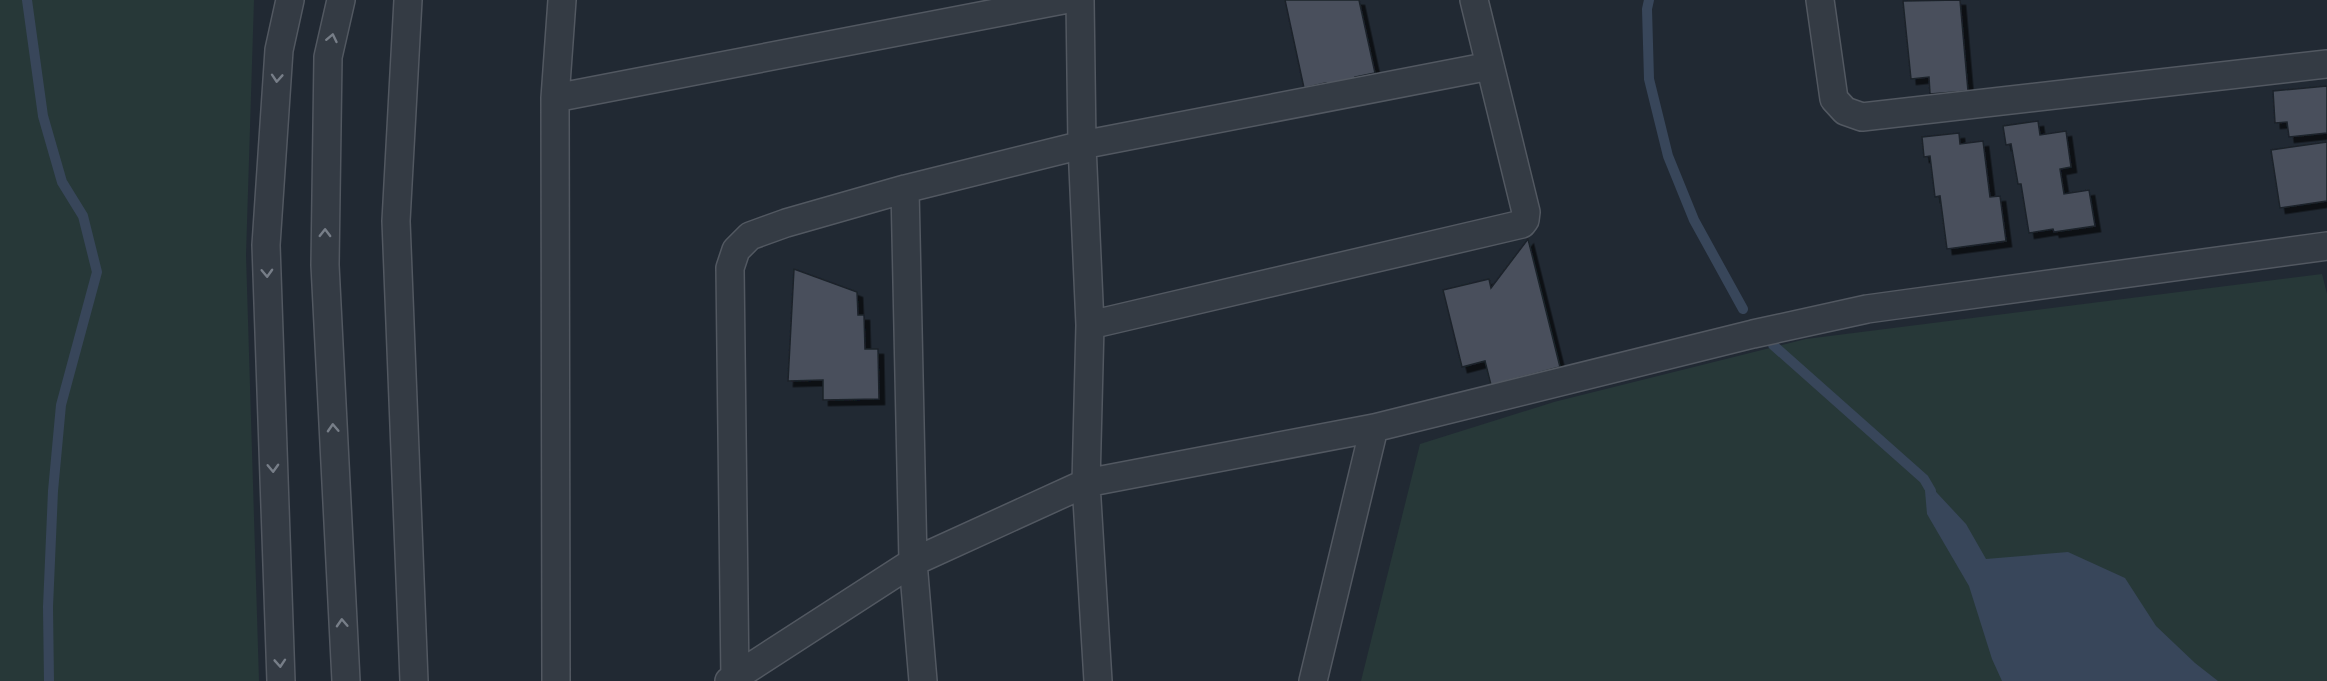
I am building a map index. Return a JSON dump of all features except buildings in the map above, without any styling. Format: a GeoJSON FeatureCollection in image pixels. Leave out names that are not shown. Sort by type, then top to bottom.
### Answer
{"type":"FeatureCollection","features":[{"type":"Feature","properties":{"kind":"street"},"geometry":{"type":"LineString","coordinates":[[281,681],[266,245],[279,50],[290,0]]}},
{"type":"Feature","properties":{"kind":"street"},"geometry":{"type":"LineString","coordinates":[[341,0],[328,57],[325,265],[346,681]]}},
{"type":"Feature","properties":{"kind":"street"},"geometry":{"type":"LineString","coordinates":[[408,0],[396,221],[414,681]]}},
{"type":"Feature","properties":{"kind":"street"},"geometry":{"type":"LineString","coordinates":[[556,681],[555,98],[562,0]]}},
{"type":"Feature","properties":{"kind":"street"},"geometry":{"type":"LineString","coordinates":[[555,98],[1063,0]]}},
{"type":"Feature","properties":{"kind":"street"},"geometry":{"type":"LineString","coordinates":[[1080,0],[1082,145],[1090,325],[1086,483],[1098,681]]}},
{"type":"Feature","properties":{"kind":"street"},"geometry":{"type":"LineString","coordinates":[[1090,325],[1522,224],[1526,212],[1474,0]]}},
{"type":"Feature","properties":{"kind":"street"},"geometry":{"type":"LineString","coordinates":[[1820,0],[1834,99],[1845,111],[1862,117],[2327,64]]}},
{"type":"Feature","properties":{"kind":"street"},"geometry":{"type":"LineString","coordinates":[[733,680],[730,268],[736,250],[750,236],[905,189],[1082,145],[1490,66]]}},
{"type":"Feature","properties":{"kind":"street"},"geometry":{"type":"LineString","coordinates":[[905,189],[913,562],[923,681]]}},
{"type":"Feature","properties":{"kind":"street"},"geometry":{"type":"LineString","coordinates":[[733,680],[913,562],[1086,483],[1374,428],[1753,334],[1867,309],[2327,246]]}},
{"type":"Feature","properties":{"kind":"street"},"geometry":{"type":"LineString","coordinates":[[1313,681],[1374,428]]}},
{"type":"Feature","properties":{"kind":"shaded area"},"geometry":{"type":"Polygon","coordinates":[[[0,0],[254,0],[246,255],[259,681],[0,681],[0,0]]]}},
{"type":"Feature","properties":{"kind":"shaded area"},"geometry":{"type":"Polygon","coordinates":[[[2322,274],[2327,294],[2327,681],[1361,681],[1420,444],[1554,402],[1806,339],[2322,274]]]}},
{"type":"Feature","properties":{"kind":"water"},"geometry":{"type":"Polygon","coordinates":[[[1924,479],[1966,524],[1986,559],[2068,552],[2125,578],[2156,626],[2218,681],[2002,681],[1992,659],[1969,586],[1927,514],[1924,479]]]}},
{"type":"Feature","properties":{"kind":"waterway"},"geometry":{"type":"LineString","coordinates":[[27,0],[43,116],[62,182],[83,216],[97,272],[61,405],[53,491],[48,607],[49,681]]}},
{"type":"Feature","properties":{"kind":"waterway"},"geometry":{"type":"LineString","coordinates":[[1649,0],[1647,9],[1649,79],[1668,156],[1694,220],[1743,309]]}},
{"type":"Feature","properties":{"kind":"waterway"},"geometry":{"type":"LineString","coordinates":[[1773,345],[1924,479],[1931,491]]}}]}
